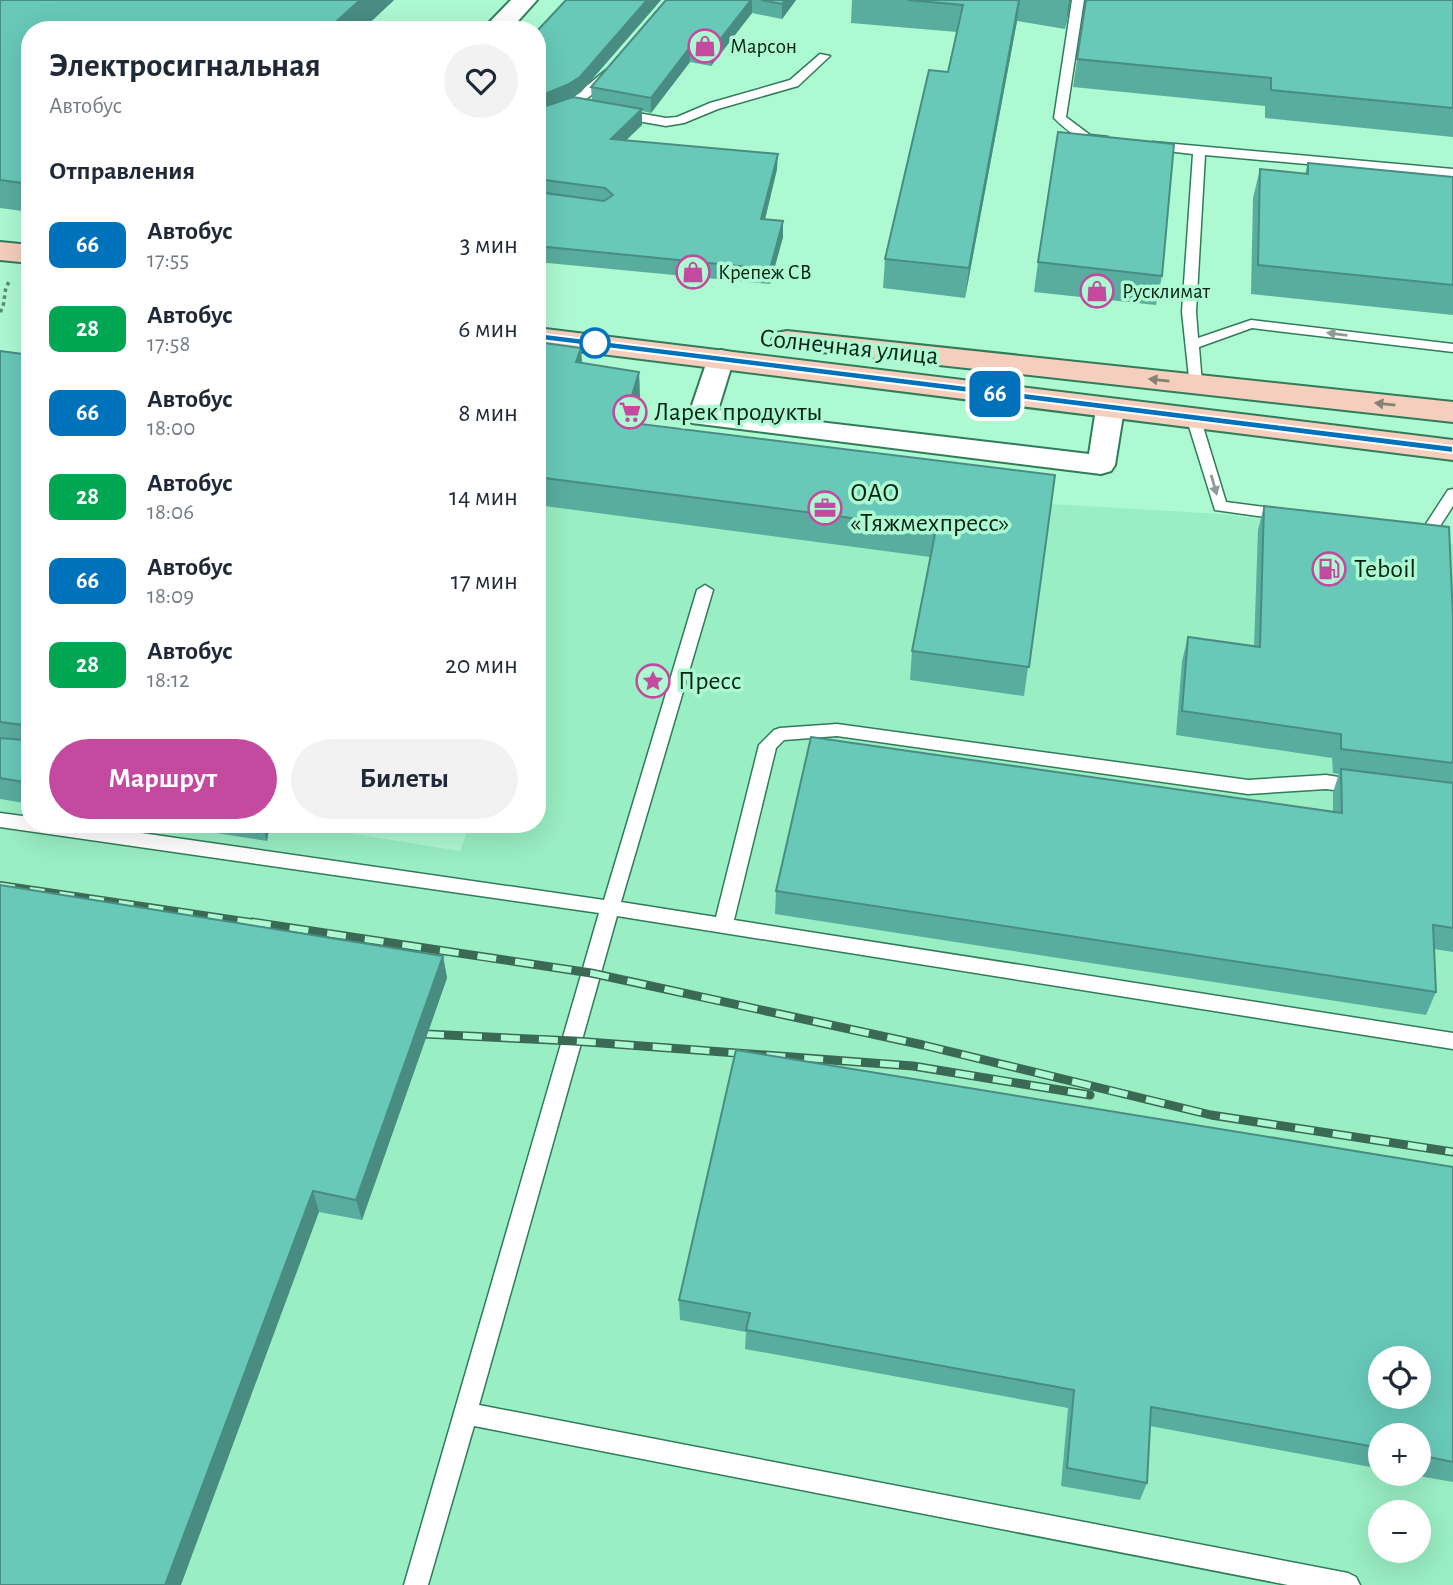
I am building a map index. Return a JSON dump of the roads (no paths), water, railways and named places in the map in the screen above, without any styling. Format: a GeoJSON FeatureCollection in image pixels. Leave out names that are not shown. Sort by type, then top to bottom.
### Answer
{"type":"FeatureCollection","features":[{"type":"Feature","properties":{"kind":"main road"},"geometry":{"type":"LineString","coordinates":[[0,251],[21,253]]}},
{"type":"Feature","properties":{"kind":"main road","name":"Солнечная улица"},"geometry":{"type":"LineString","coordinates":[[546,313],[1453,412]]}},
{"type":"Feature","properties":{"kind":"main road","name":"Солнечная улица"},"geometry":{"type":"LineString","coordinates":[[546,338],[1453,450]]}},
{"type":"Feature","properties":{"kind":"street"},"geometry":{"type":"LineString","coordinates":[[504,21],[525,0]]}},
{"type":"Feature","properties":{"kind":"street"},"geometry":{"type":"LineString","coordinates":[[721,358],[702,417],[1101,465],[1110,409]]}},
{"type":"Feature","properties":{"kind":"lane"},"geometry":{"type":"LineString","coordinates":[[1078,0],[1060,118],[1087,138],[1112,141]]}},
{"type":"Feature","properties":{"kind":"lane"},"geometry":{"type":"LineString","coordinates":[[613,113],[666,122],[680,120],[714,106],[794,83],[824,56]]}},
{"type":"Feature","properties":{"kind":"lane"},"geometry":{"type":"LineString","coordinates":[[546,116],[580,107],[614,66]]}},
{"type":"Feature","properties":{"kind":"lane"},"geometry":{"type":"LineString","coordinates":[[1137,144],[1453,173]]}},
{"type":"Feature","properties":{"kind":"lane"},"geometry":{"type":"LineString","coordinates":[[1195,384],[1189,312],[1199,151]]}},
{"type":"Feature","properties":{"kind":"lane"},"geometry":{"type":"LineString","coordinates":[[1191,345],[1251,324],[1453,348]]}},
{"type":"Feature","properties":{"kind":"lane"},"geometry":{"type":"LineString","coordinates":[[1194,420],[1220,506],[1303,517]]}},
{"type":"Feature","properties":{"kind":"lane"},"geometry":{"type":"LineString","coordinates":[[1400,529],[1428,533],[1453,494]]}},
{"type":"Feature","properties":{"kind":"lane"},"geometry":{"type":"LineString","coordinates":[[416,1585],[705,590]]}},
{"type":"Feature","properties":{"kind":"lane"},"geometry":{"type":"LineString","coordinates":[[723,926],[768,745],[780,734],[837,730],[1248,787],[1326,782],[1377,788]]}},
{"type":"Feature","properties":{"kind":"lane"},"geometry":{"type":"LineString","coordinates":[[0,820],[21,823]]}},
{"type":"Feature","properties":{"kind":"lane"},"geometry":{"type":"LineString","coordinates":[[92,833],[612,908],[1453,1041]]}},
{"type":"Feature","properties":{"kind":"lane"},"geometry":{"type":"LineString","coordinates":[[464,1413],[1348,1585]]}},
{"type":"Feature","properties":{"kind":"railway"},"geometry":{"type":"LineString","coordinates":[[0,885],[264,924]]}},
{"type":"Feature","properties":{"kind":"railway"},"geometry":{"type":"LineString","coordinates":[[252,922],[591,973],[923,1045],[1211,1115],[1453,1152]]}},
{"type":"Feature","properties":{"kind":"railway"},"geometry":{"type":"LineString","coordinates":[[425,1034],[574,1041],[913,1066],[1090,1095]]}},
{"type":"Feature","properties":{"kind":"place","name":"Марсон"},"geometry":{"type":"Point","coordinates":[705,46]}},
{"type":"Feature","properties":{"kind":"place","name":"Крепеж СВ"},"geometry":{"type":"Point","coordinates":[693,272]}},
{"type":"Feature","properties":{"kind":"place","name":"Русклимат"},"geometry":{"type":"Point","coordinates":[1097,291]}},
{"type":"Feature","properties":{"kind":"place","name":"Ларек продукты"},"geometry":{"type":"Point","coordinates":[630,412]}},
{"type":"Feature","properties":{"kind":"place","name":"ОАО «Тяжмехпресс»"},"geometry":{"type":"Point","coordinates":[825,508]}},
{"type":"Feature","properties":{"kind":"place","name":"Teboil"},"geometry":{"type":"Point","coordinates":[1329,569]}},
{"type":"Feature","properties":{"kind":"place","name":"Пресс"},"geometry":{"type":"Point","coordinates":[653,681]}}]}
